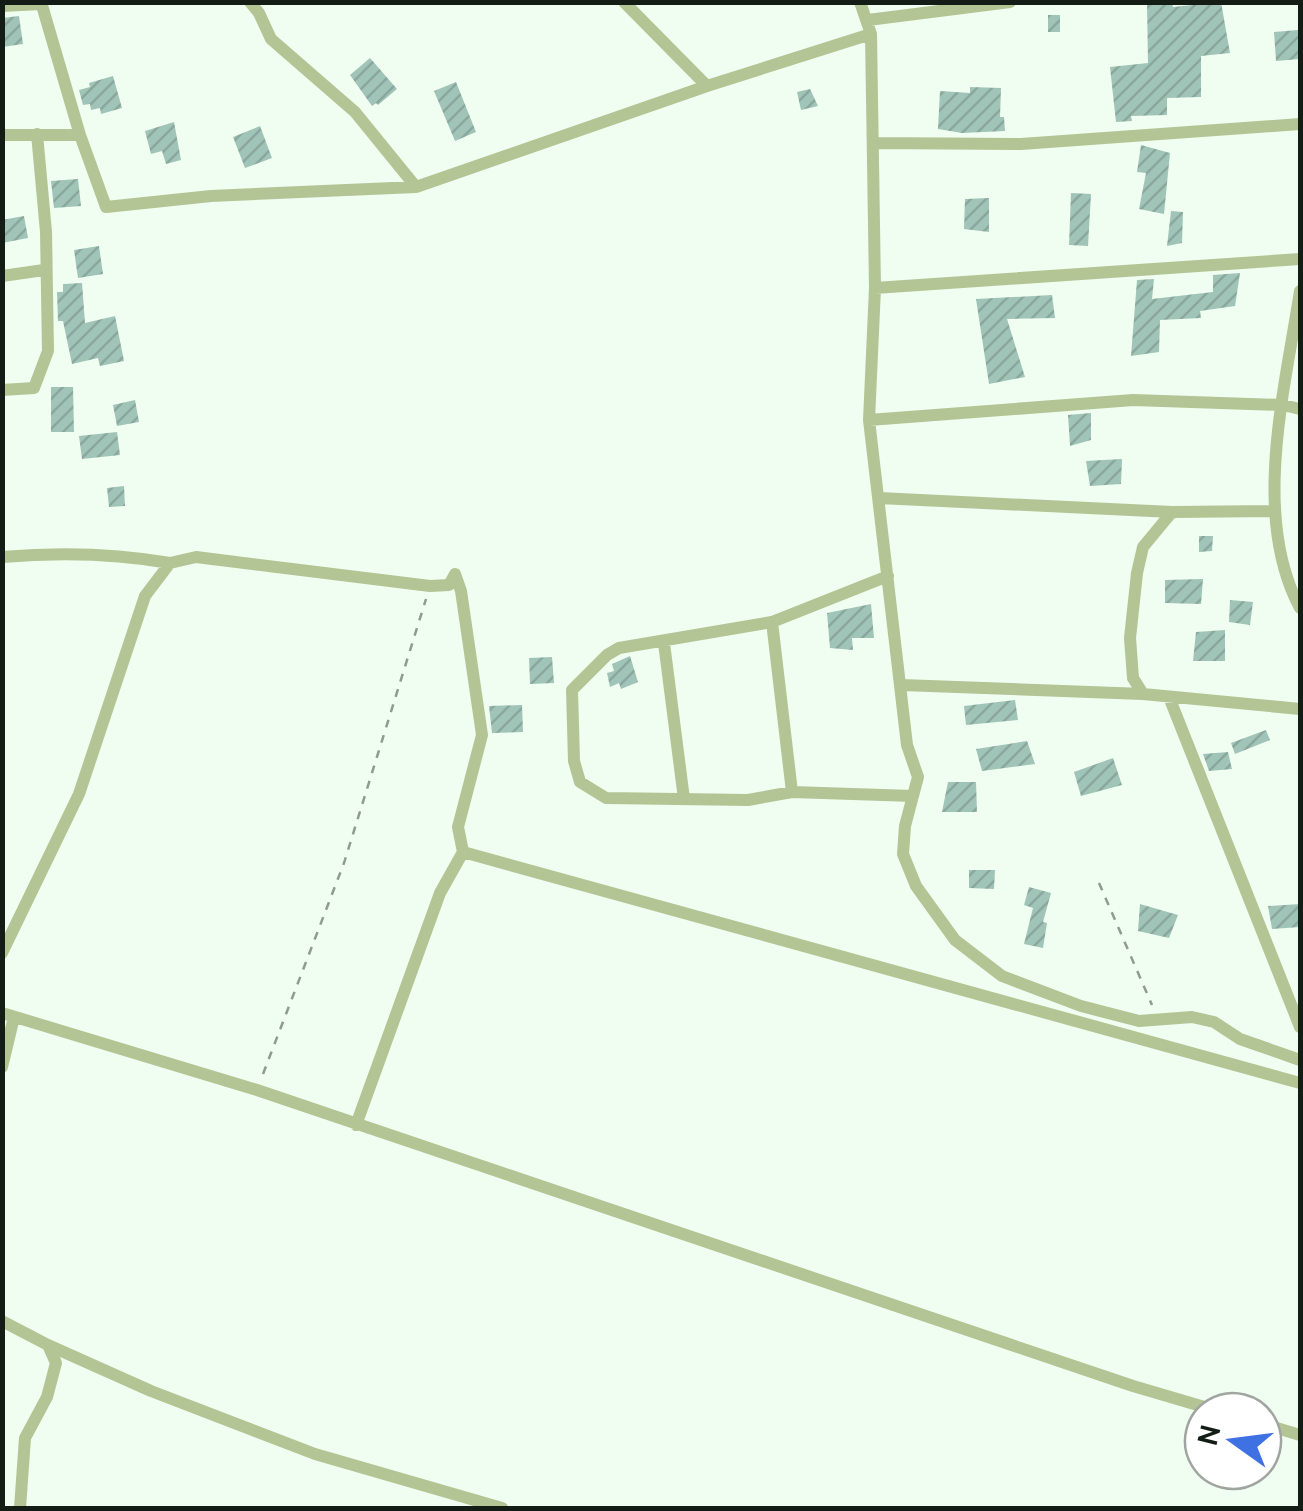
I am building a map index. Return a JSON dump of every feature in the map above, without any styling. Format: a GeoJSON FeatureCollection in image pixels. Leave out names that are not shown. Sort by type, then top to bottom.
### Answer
{"type":"FeatureCollection","features":[{"type":"Feature","properties":{"kind":"street"},"geometry":{"type":"LineString","coordinates":[[250,2],[271,38],[355,112],[416,186]]}},
{"type":"Feature","properties":{"kind":"street"},"geometry":{"type":"LineString","coordinates":[[624,2],[707,86]]}},
{"type":"Feature","properties":{"kind":"street"},"geometry":{"type":"LineString","coordinates":[[860,2],[870,27],[873,143],[875,288],[868,420],[907,745],[918,777],[903,854],[916,886],[955,940],[1002,976],[1081,1006],[1138,1021],[1192,1016],[1214,1022],[1240,1039],[1300,1060]]}},
{"type":"Feature","properties":{"kind":"street"},"geometry":{"type":"LineString","coordinates":[[2,6],[41,4],[80,136],[106,206],[211,196],[416,186],[870,27],[970,5],[1010,2]]}},
{"type":"Feature","properties":{"kind":"street"},"geometry":{"type":"LineString","coordinates":[[873,143],[1021,144],[1300,124]]}},
{"type":"Feature","properties":{"kind":"street"},"geometry":{"type":"LineString","coordinates":[[2,390],[34,388],[48,351],[46,232],[38,134]]}},
{"type":"Feature","properties":{"kind":"street"},"geometry":{"type":"LineString","coordinates":[[2,135],[80,136]]}},
{"type":"Feature","properties":{"kind":"street"},"geometry":{"type":"LineString","coordinates":[[875,288],[1300,258]]}},
{"type":"Feature","properties":{"kind":"street"},"geometry":{"type":"LineString","coordinates":[[2,276],[44,270]]}},
{"type":"Feature","properties":{"kind":"street"},"geometry":{"type":"LineString","coordinates":[[1300,291],[1273,511],[1286,581],[1300,608]]}},
{"type":"Feature","properties":{"kind":"street"},"geometry":{"type":"LineString","coordinates":[[868,420],[1133,400],[1283,405],[1300,409]]}},
{"type":"Feature","properties":{"kind":"street"},"geometry":{"type":"LineString","coordinates":[[879,498],[1172,512],[1273,511]]}},
{"type":"Feature","properties":{"kind":"street"},"geometry":{"type":"LineString","coordinates":[[1144,694],[1133,678],[1130,638],[1137,573],[1143,547],[1172,512]]}},
{"type":"Feature","properties":{"kind":"street"},"geometry":{"type":"LineString","coordinates":[[2,557],[59,552],[132,556],[170,563],[196,557],[430,586],[448,585],[455,574],[462,591],[482,735],[458,828],[463,852],[440,893],[356,1126]]}},
{"type":"Feature","properties":{"kind":"street"},"geometry":{"type":"LineString","coordinates":[[2,952],[79,794],[145,596],[170,563]]}},
{"type":"Feature","properties":{"kind":"street"},"geometry":{"type":"LineString","coordinates":[[888,576],[772,622],[619,648],[572,690],[574,761],[580,782],[606,798],[748,800],[792,792],[914,796]]}},
{"type":"Feature","properties":{"kind":"street"},"geometry":{"type":"LineString","coordinates":[[772,622],[792,792]]}},
{"type":"Feature","properties":{"kind":"street"},"geometry":{"type":"LineString","coordinates":[[664,643],[684,799]]}},
{"type":"Feature","properties":{"kind":"street"},"geometry":{"type":"LineString","coordinates":[[902,686],[1144,694],[1300,709]]}},
{"type":"Feature","properties":{"kind":"street"},"geometry":{"type":"LineString","coordinates":[[1169,697],[1300,1027]]}},
{"type":"Feature","properties":{"kind":"street"},"geometry":{"type":"LineString","coordinates":[[463,852],[1300,1083]]}},
{"type":"Feature","properties":{"kind":"street"},"geometry":{"type":"LineString","coordinates":[[2,1066],[8,1015],[258,1090],[1183,1401]]}},
{"type":"Feature","properties":{"kind":"street"},"geometry":{"type":"LineString","coordinates":[[2,1321],[151,1391],[315,1454],[502,1508]]}},
{"type":"Feature","properties":{"kind":"street"},"geometry":{"type":"LineString","coordinates":[[20,1508],[25,1438],[47,1398],[56,1363],[48,1344]]}},
{"type":"Feature","properties":{"kind":"path"},"geometry":{"type":"LineString","coordinates":[[258,1090],[344,864],[430,586]]}},
{"type":"Feature","properties":{"kind":"path"},"geometry":{"type":"LineString","coordinates":[[1099,883],[1161,1020]]}},
{"type":"Feature","properties":{"kind":"building"},"geometry":{"type":"Polygon","coordinates":[[[1147,2],[1172,2],[1173,7],[1221,2],[1230,53],[1201,56],[1201,97],[1167,98],[1167,115],[1131,116],[1132,121],[1116,122],[1110,67],[1148,63],[1147,2]]]}},
{"type":"Feature","properties":{"kind":"building"},"geometry":{"type":"Polygon","coordinates":[[[1048,15],[1060,15],[1060,32],[1048,32],[1048,15]]]}},
{"type":"Feature","properties":{"kind":"building"},"geometry":{"type":"Polygon","coordinates":[[[19,16],[23,44],[2,47],[2,18],[19,16]]]}},
{"type":"Feature","properties":{"kind":"building"},"geometry":{"type":"Polygon","coordinates":[[[1298,30],[1300,59],[1276,61],[1274,32],[1298,30]]]}},
{"type":"Feature","properties":{"kind":"building"},"geometry":{"type":"Polygon","coordinates":[[[370,58],[397,89],[372,106],[350,75],[370,58]]]}},
{"type":"Feature","properties":{"kind":"building"},"geometry":{"type":"Polygon","coordinates":[[[113,76],[122,108],[101,114],[100,108],[91,110],[90,104],[83,105],[79,90],[113,76]]]}},
{"type":"Feature","properties":{"kind":"building"},"geometry":{"type":"Polygon","coordinates":[[[456,82],[476,132],[455,141],[434,91],[456,82]]]}},
{"type":"Feature","properties":{"kind":"building"},"geometry":{"type":"Polygon","coordinates":[[[970,87],[1001,88],[1000,117],[1004,117],[1005,131],[962,133],[938,129],[940,91],[970,93],[970,87]]]}},
{"type":"Feature","properties":{"kind":"building"},"geometry":{"type":"Polygon","coordinates":[[[810,89],[818,106],[801,110],[797,92],[810,89]]]}},
{"type":"Feature","properties":{"kind":"building"},"geometry":{"type":"Polygon","coordinates":[[[174,122],[181,160],[166,164],[162,151],[151,154],[145,131],[174,122]]]}},
{"type":"Feature","properties":{"kind":"building"},"geometry":{"type":"Polygon","coordinates":[[[260,126],[272,158],[245,168],[233,137],[260,126]]]}},
{"type":"Feature","properties":{"kind":"building"},"geometry":{"type":"Polygon","coordinates":[[[1141,145],[1170,153],[1164,214],[1139,209],[1146,173],[1137,172],[1141,145]]]}},
{"type":"Feature","properties":{"kind":"building"},"geometry":{"type":"Polygon","coordinates":[[[78,179],[81,206],[54,208],[51,181],[78,179]]]}},
{"type":"Feature","properties":{"kind":"building"},"geometry":{"type":"Polygon","coordinates":[[[1071,193],[1091,194],[1088,246],[1069,245],[1071,193]]]}},
{"type":"Feature","properties":{"kind":"building"},"geometry":{"type":"Polygon","coordinates":[[[989,198],[989,232],[964,229],[965,199],[989,198]]]}},
{"type":"Feature","properties":{"kind":"building"},"geometry":{"type":"Polygon","coordinates":[[[1171,211],[1183,212],[1182,243],[1167,246],[1171,211]]]}},
{"type":"Feature","properties":{"kind":"building"},"geometry":{"type":"Polygon","coordinates":[[[24,216],[28,238],[2,243],[2,220],[24,216]]]}},
{"type":"Feature","properties":{"kind":"building"},"geometry":{"type":"Polygon","coordinates":[[[99,246],[103,274],[78,278],[74,250],[99,246]]]}},
{"type":"Feature","properties":{"kind":"building"},"geometry":{"type":"Polygon","coordinates":[[[1240,273],[1235,306],[1200,311],[1201,318],[1160,320],[1159,352],[1131,356],[1137,280],[1154,279],[1152,299],[1213,292],[1213,275],[1240,273]]]}},
{"type":"Feature","properties":{"kind":"building"},"geometry":{"type":"Polygon","coordinates":[[[82,283],[85,323],[115,316],[124,361],[100,366],[98,358],[72,364],[63,321],[58,321],[57,292],[63,292],[63,284],[82,283]]]}},
{"type":"Feature","properties":{"kind":"building"},"geometry":{"type":"Polygon","coordinates":[[[1052,295],[1055,318],[1007,319],[1025,377],[989,384],[976,299],[1052,295]]]}},
{"type":"Feature","properties":{"kind":"building"},"geometry":{"type":"Polygon","coordinates":[[[51,387],[73,387],[74,432],[51,432],[51,387]]]}},
{"type":"Feature","properties":{"kind":"building"},"geometry":{"type":"Polygon","coordinates":[[[135,400],[139,422],[117,426],[113,405],[135,400]]]}},
{"type":"Feature","properties":{"kind":"building"},"geometry":{"type":"Polygon","coordinates":[[[1091,413],[1091,440],[1070,446],[1068,415],[1091,413]]]}},
{"type":"Feature","properties":{"kind":"building"},"geometry":{"type":"Polygon","coordinates":[[[117,432],[120,455],[82,459],[79,436],[117,432]]]}},
{"type":"Feature","properties":{"kind":"building"},"geometry":{"type":"Polygon","coordinates":[[[1122,459],[1121,484],[1090,486],[1086,461],[1122,459]]]}},
{"type":"Feature","properties":{"kind":"building"},"geometry":{"type":"Polygon","coordinates":[[[124,486],[125,506],[109,507],[107,488],[124,486]]]}},
{"type":"Feature","properties":{"kind":"building"},"geometry":{"type":"Polygon","coordinates":[[[1199,536],[1213,536],[1212,551],[1199,552],[1199,536]]]}},
{"type":"Feature","properties":{"kind":"building"},"geometry":{"type":"Polygon","coordinates":[[[1203,579],[1201,604],[1165,603],[1165,580],[1203,579]]]}},
{"type":"Feature","properties":{"kind":"building"},"geometry":{"type":"Polygon","coordinates":[[[1230,600],[1253,602],[1250,625],[1229,622],[1230,600]]]}},
{"type":"Feature","properties":{"kind":"building"},"geometry":{"type":"Polygon","coordinates":[[[871,604],[874,638],[852,638],[853,650],[830,648],[827,613],[871,604]]]}},
{"type":"Feature","properties":{"kind":"building"},"geometry":{"type":"Polygon","coordinates":[[[1225,630],[1225,661],[1193,661],[1196,632],[1225,630]]]}},
{"type":"Feature","properties":{"kind":"building"},"geometry":{"type":"Polygon","coordinates":[[[630,656],[638,682],[621,689],[619,683],[610,687],[607,673],[614,671],[612,664],[630,656]]]}},
{"type":"Feature","properties":{"kind":"building"},"geometry":{"type":"Polygon","coordinates":[[[552,657],[554,683],[530,684],[529,658],[552,657]]]}},
{"type":"Feature","properties":{"kind":"building"},"geometry":{"type":"Polygon","coordinates":[[[1015,700],[1018,720],[966,725],[964,706],[1015,700]]]}},
{"type":"Feature","properties":{"kind":"building"},"geometry":{"type":"Polygon","coordinates":[[[522,705],[523,732],[492,733],[489,706],[522,705]]]}},
{"type":"Feature","properties":{"kind":"building"},"geometry":{"type":"Polygon","coordinates":[[[1266,730],[1270,740],[1235,754],[1231,743],[1266,730]]]}},
{"type":"Feature","properties":{"kind":"building"},"geometry":{"type":"Polygon","coordinates":[[[1027,741],[1035,764],[982,771],[976,749],[1027,741]]]}},
{"type":"Feature","properties":{"kind":"building"},"geometry":{"type":"Polygon","coordinates":[[[1228,752],[1232,769],[1209,771],[1203,754],[1228,752]]]}},
{"type":"Feature","properties":{"kind":"building"},"geometry":{"type":"Polygon","coordinates":[[[1113,758],[1122,785],[1081,796],[1074,772],[1113,758]]]}},
{"type":"Feature","properties":{"kind":"building"},"geometry":{"type":"Polygon","coordinates":[[[948,782],[976,782],[977,812],[942,812],[948,782]]]}},
{"type":"Feature","properties":{"kind":"building"},"geometry":{"type":"Polygon","coordinates":[[[969,870],[995,870],[994,889],[969,888],[969,870]]]}},
{"type":"Feature","properties":{"kind":"building"},"geometry":{"type":"Polygon","coordinates":[[[1029,887],[1051,893],[1043,922],[1047,923],[1043,948],[1024,944],[1033,908],[1024,905],[1029,887]]]}},
{"type":"Feature","properties":{"kind":"building"},"geometry":{"type":"Polygon","coordinates":[[[1140,904],[1178,915],[1169,938],[1138,931],[1140,904]]]}},
{"type":"Feature","properties":{"kind":"building"},"geometry":{"type":"Polygon","coordinates":[[[1300,904],[1300,927],[1272,929],[1268,906],[1300,904]]]}}]}
